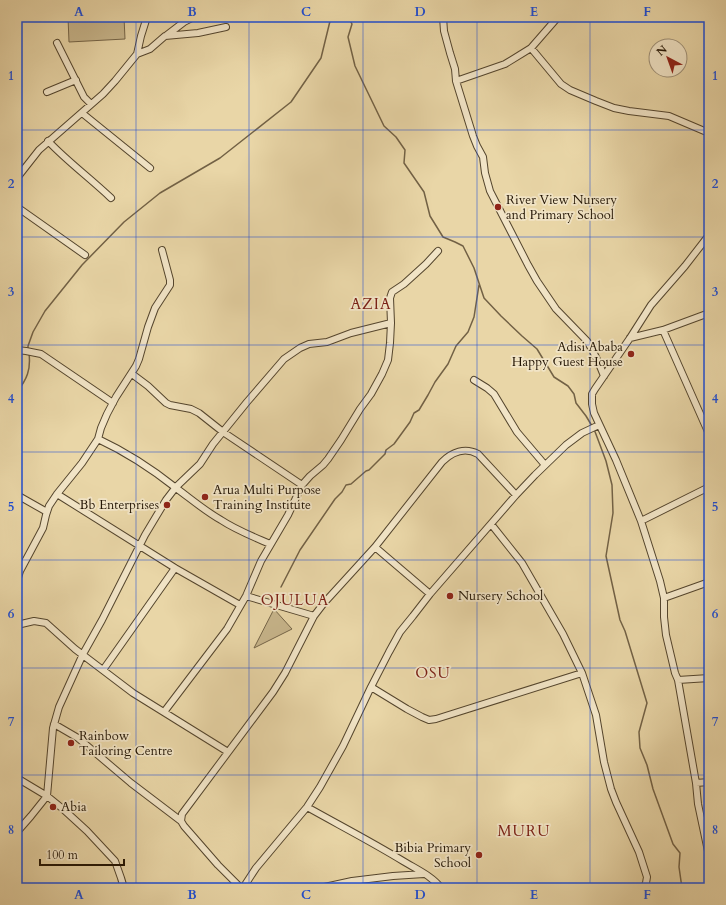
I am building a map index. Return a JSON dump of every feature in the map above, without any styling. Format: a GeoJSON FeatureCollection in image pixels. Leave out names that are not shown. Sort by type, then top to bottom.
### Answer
{"type":"FeatureCollection","features":[{"type":"Feature","properties":{"kind":"street"},"geometry":{"type":"LineString","coordinates":[[137,54],[147,17]]}},
{"type":"Feature","properties":{"kind":"street"},"geometry":{"type":"LineString","coordinates":[[17,178],[39,150],[92,104],[115,81],[137,54],[150,48],[184,22],[194,17]]}},
{"type":"Feature","properties":{"kind":"street"},"geometry":{"type":"LineString","coordinates":[[443,17],[444,31],[455,69],[456,80],[477,146],[483,157],[485,173],[490,191],[528,265],[556,308],[590,345],[604,376]]}},
{"type":"Feature","properties":{"kind":"street"},"geometry":{"type":"LineString","coordinates":[[456,80],[505,64],[531,48],[558,17]]}},
{"type":"Feature","properties":{"kind":"street"},"geometry":{"type":"LineString","coordinates":[[165,36],[198,33],[226,27]]}},
{"type":"Feature","properties":{"kind":"street"},"geometry":{"type":"LineString","coordinates":[[57,43],[84,97],[92,104]]}},
{"type":"Feature","properties":{"kind":"street"},"geometry":{"type":"LineString","coordinates":[[531,48],[561,84],[570,90],[596,102],[614,108],[669,116],[709,133]]}},
{"type":"Feature","properties":{"kind":"street"},"geometry":{"type":"LineString","coordinates":[[47,92],[76,80]]}},
{"type":"Feature","properties":{"kind":"street"},"geometry":{"type":"LineString","coordinates":[[82,113],[150,168]]}},
{"type":"Feature","properties":{"kind":"street"},"geometry":{"type":"LineString","coordinates":[[48,142],[111,198]]}},
{"type":"Feature","properties":{"kind":"street"},"geometry":{"type":"LineString","coordinates":[[17,207],[85,255]]}},
{"type":"Feature","properties":{"kind":"street"},"geometry":{"type":"LineString","coordinates":[[709,235],[685,266],[651,305],[592,394],[592,404],[598,425],[616,460],[641,521],[660,581],[664,598],[666,635],[678,680],[696,783],[698,804],[709,856]]}},
{"type":"Feature","properties":{"kind":"street"},"geometry":{"type":"LineString","coordinates":[[17,581],[20,571],[43,528],[49,506],[82,463],[98,439],[107,414],[132,374],[139,359],[155,308],[170,285],[162,250]]}},
{"type":"Feature","properties":{"kind":"street"},"geometry":{"type":"LineString","coordinates":[[164,712],[227,629],[246,596],[261,561],[288,515],[302,485],[328,459],[371,394],[382,374],[388,360],[391,323],[390,298],[392,292],[404,284],[438,251]]}},
{"type":"Feature","properties":{"kind":"street"},"geometry":{"type":"LineString","coordinates":[[630,338],[663,330],[709,312]]}},
{"type":"Feature","properties":{"kind":"street"},"geometry":{"type":"LineString","coordinates":[[17,832],[32,816],[47,796],[54,724],[59,707],[83,654],[102,620],[139,545],[166,500],[176,487],[200,464],[213,444],[284,359],[300,348],[309,344],[327,342],[391,323]]}},
{"type":"Feature","properties":{"kind":"street"},"geometry":{"type":"LineString","coordinates":[[663,330],[709,434]]}},
{"type":"Feature","properties":{"kind":"street"},"geometry":{"type":"LineString","coordinates":[[17,350],[41,354],[113,403]]}},
{"type":"Feature","properties":{"kind":"street"},"geometry":{"type":"LineString","coordinates":[[132,374],[170,405],[191,409],[199,413],[223,432],[302,485]]}},
{"type":"Feature","properties":{"kind":"street"},"geometry":{"type":"LineString","coordinates":[[474,380],[494,394],[517,432],[545,465]]}},
{"type":"Feature","properties":{"kind":"street"},"geometry":{"type":"LineString","coordinates":[[54,724],[78,738],[130,782],[181,820],[184,826],[218,865],[242,888],[256,868],[307,807],[320,787],[343,746],[371,687],[400,632],[430,594],[516,495],[566,445],[598,425]]}},
{"type":"Feature","properties":{"kind":"street"},"geometry":{"type":"LineString","coordinates":[[98,439],[142,463],[222,521],[270,544]]}},
{"type":"Feature","properties":{"kind":"street"},"geometry":{"type":"LineString","coordinates":[[181,820],[184,811],[274,692],[314,616],[324,603],[376,547],[447,457],[460,451],[474,452],[478,454],[516,495]]}},
{"type":"Feature","properties":{"kind":"street"},"geometry":{"type":"LineString","coordinates":[[641,521],[709,487]]}},
{"type":"Feature","properties":{"kind":"street"},"geometry":{"type":"LineString","coordinates":[[57,494],[175,568],[240,605]]}},
{"type":"Feature","properties":{"kind":"street"},"geometry":{"type":"LineString","coordinates":[[17,495],[47,512]]}},
{"type":"Feature","properties":{"kind":"street"},"geometry":{"type":"LineString","coordinates":[[491,524],[522,563],[564,634],[582,673],[596,715],[604,762],[611,789],[647,877],[646,884],[643,888]]}},
{"type":"Feature","properties":{"kind":"street"},"geometry":{"type":"LineString","coordinates":[[376,547],[430,594]]}},
{"type":"Feature","properties":{"kind":"street"},"geometry":{"type":"LineString","coordinates":[[103,670],[175,568]]}},
{"type":"Feature","properties":{"kind":"street"},"geometry":{"type":"LineString","coordinates":[[664,598],[709,582]]}},
{"type":"Feature","properties":{"kind":"street"},"geometry":{"type":"LineString","coordinates":[[246,596],[314,616]]}},
{"type":"Feature","properties":{"kind":"street"},"geometry":{"type":"LineString","coordinates":[[17,625],[34,621],[46,623],[66,642],[133,693],[228,752]]}},
{"type":"Feature","properties":{"kind":"street"},"geometry":{"type":"LineString","coordinates":[[371,687],[407,709],[429,720],[582,673]]}},
{"type":"Feature","properties":{"kind":"street"},"geometry":{"type":"LineString","coordinates":[[678,680],[709,678]]}},
{"type":"Feature","properties":{"kind":"street"},"geometry":{"type":"LineString","coordinates":[[17,778],[47,796],[88,831],[115,862],[124,888]]}},
{"type":"Feature","properties":{"kind":"street"},"geometry":{"type":"LineString","coordinates":[[696,783],[709,782]]}},
{"type":"Feature","properties":{"kind":"street"},"geometry":{"type":"LineString","coordinates":[[307,807],[383,848],[424,874],[441,888]]}},
{"type":"Feature","properties":{"kind":"street"},"geometry":{"type":"LineString","coordinates":[[320,888],[393,876],[424,874]]}},
{"type":"Feature","properties":{"kind":"shaded area"},"geometry":{"type":"Polygon","coordinates":[[[68,17],[124,17],[125,39],[69,42],[68,17]]]}},
{"type":"Feature","properties":{"kind":"shaded area"},"geometry":{"type":"Polygon","coordinates":[[[274,609],[292,629],[254,648],[274,609]]]}},
{"type":"Feature","properties":{"kind":"waterway"},"geometry":{"type":"LineString","coordinates":[[28,350],[33,332],[45,311],[82,265],[124,222],[160,193],[220,158],[291,102],[321,58],[331,17]]}},
{"type":"Feature","properties":{"kind":"waterway"},"geometry":{"type":"LineString","coordinates":[[348,17],[352,24],[348,37],[355,66],[384,126],[396,137],[405,150],[404,163],[424,192],[430,216],[443,237],[463,246],[474,268],[484,298],[537,349],[554,377],[568,386],[574,394],[576,403],[592,426]]}},
{"type":"Feature","properties":{"kind":"waterway"},"geometry":{"type":"LineString","coordinates":[[281,587],[300,550],[335,499],[346,485],[351,484],[369,470],[385,454],[386,450],[394,444],[410,422],[414,413],[419,410],[435,382],[448,364],[456,346],[468,332],[474,317],[479,285]]}},
{"type":"Feature","properties":{"kind":"waterway"},"geometry":{"type":"LineString","coordinates":[[17,392],[28,374],[29,353]]}},
{"type":"Feature","properties":{"kind":"waterway"},"geometry":{"type":"LineString","coordinates":[[594,429],[606,461],[612,485],[613,513],[606,556],[620,620],[625,631],[647,703],[639,732],[640,748],[673,844],[680,853],[679,867],[682,888]]}},
{"type":"Feature","properties":{"kind":"place","name":"River View Nursery and Primary School"},"geometry":{"type":"Point","coordinates":[498,207]}},
{"type":"Feature","properties":{"kind":"place","name":"Adisi Ababa Happy Guest House"},"geometry":{"type":"Point","coordinates":[631,354]}},
{"type":"Feature","properties":{"kind":"place","name":"Arua Multi Purpose Training Institute"},"geometry":{"type":"Point","coordinates":[205,497]}},
{"type":"Feature","properties":{"kind":"place","name":"Bb Enterprises"},"geometry":{"type":"Point","coordinates":[167,505]}},
{"type":"Feature","properties":{"kind":"place","name":"Nursery School"},"geometry":{"type":"Point","coordinates":[450,596]}},
{"type":"Feature","properties":{"kind":"place","name":"Rainbow Tailoring Centre"},"geometry":{"type":"Point","coordinates":[71,743]}},
{"type":"Feature","properties":{"kind":"place","name":"Abia"},"geometry":{"type":"Point","coordinates":[53,807]}},
{"type":"Feature","properties":{"kind":"place","name":"Bibia Primary School"},"geometry":{"type":"Point","coordinates":[479,855]}},
{"type":"Feature","properties":{"kind":"district","name":"AZIA"},"geometry":{"type":"Point","coordinates":[371,304]}},
{"type":"Feature","properties":{"kind":"district","name":"OJULUA"},"geometry":{"type":"Point","coordinates":[295,600]}},
{"type":"Feature","properties":{"kind":"district","name":"OSU"},"geometry":{"type":"Point","coordinates":[433,673]}},
{"type":"Feature","properties":{"kind":"district","name":"MURU"},"geometry":{"type":"Point","coordinates":[524,831]}}]}
